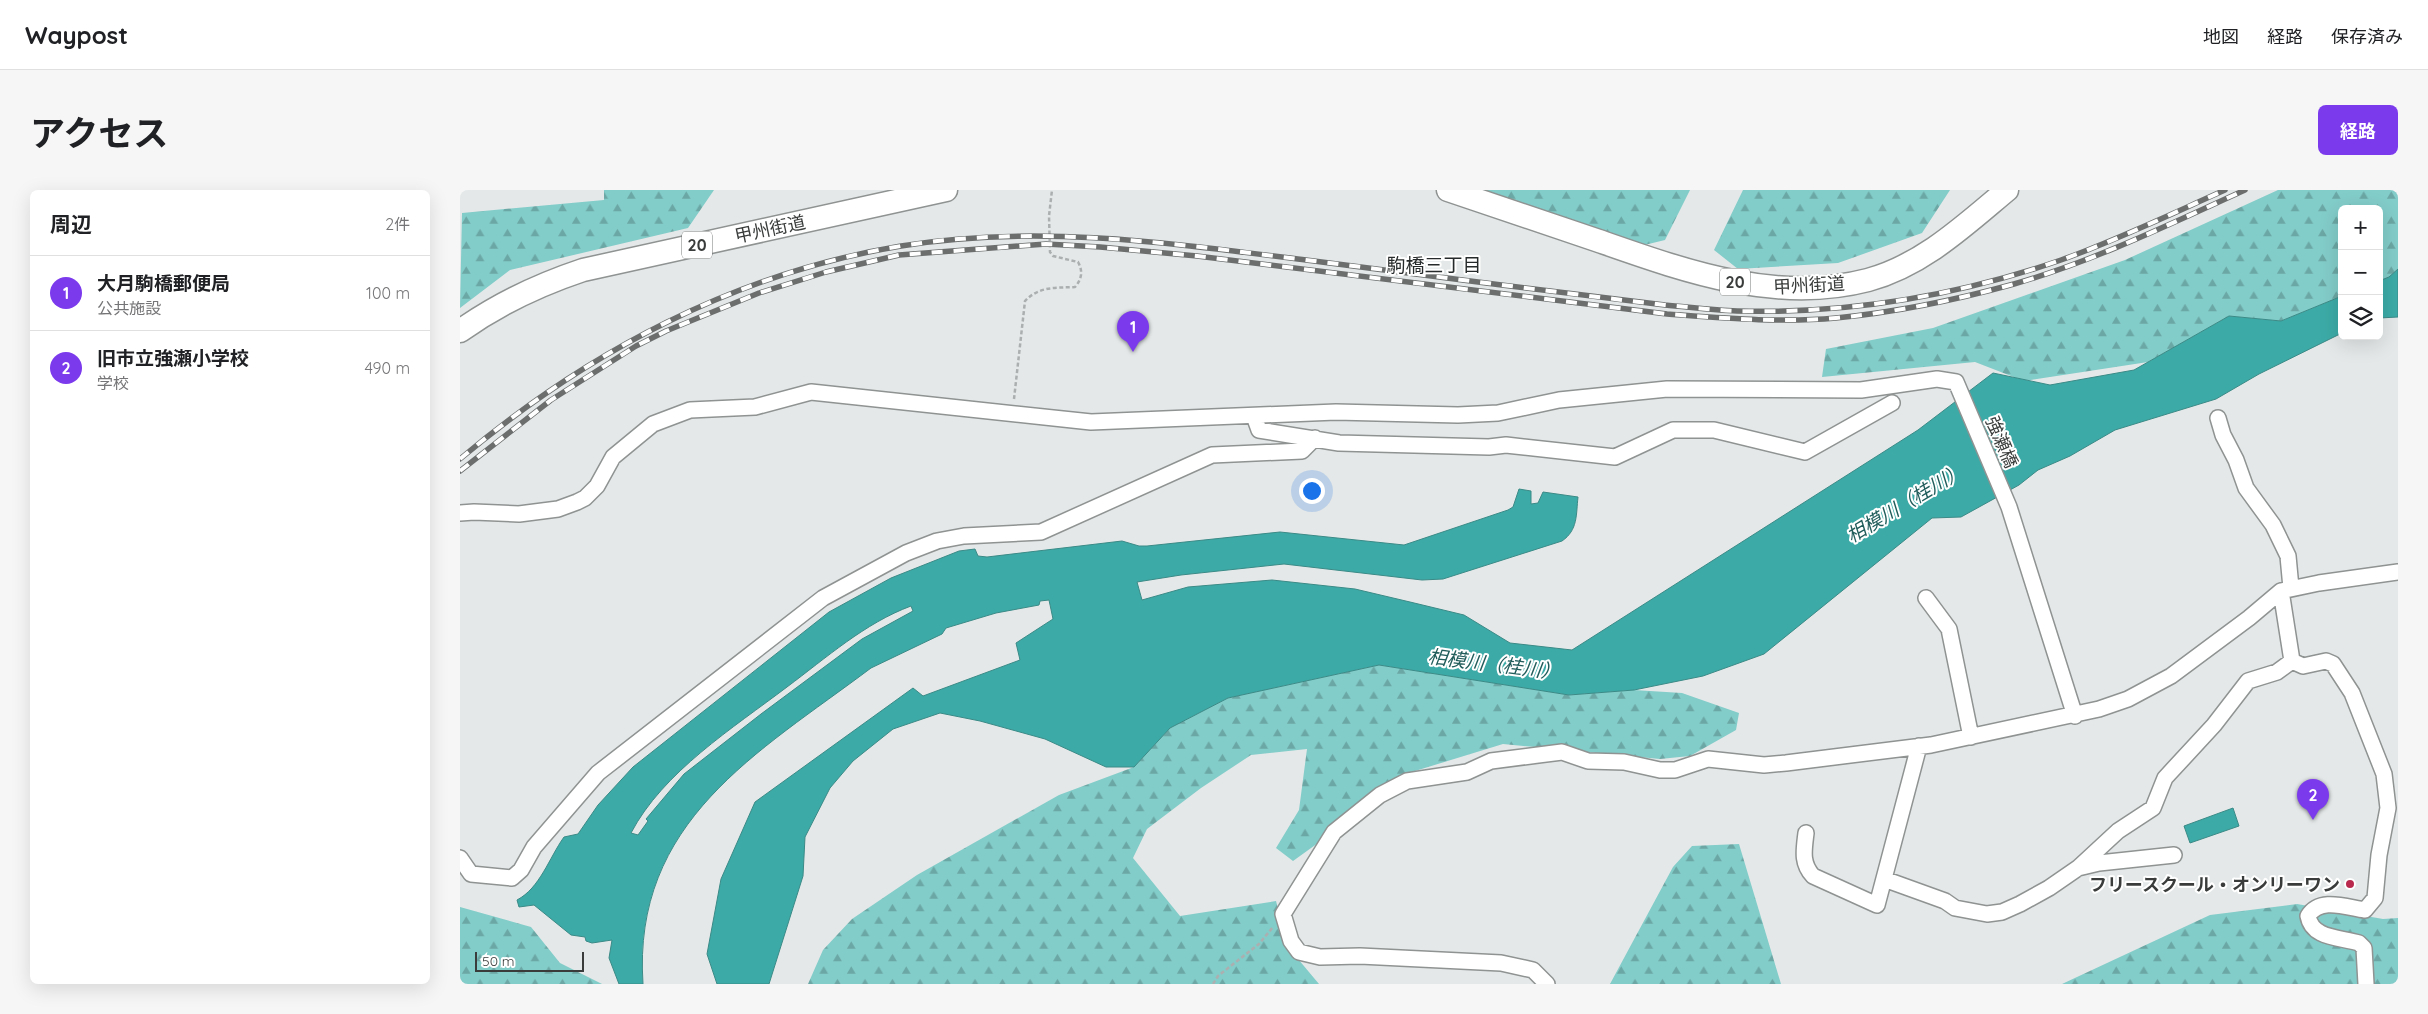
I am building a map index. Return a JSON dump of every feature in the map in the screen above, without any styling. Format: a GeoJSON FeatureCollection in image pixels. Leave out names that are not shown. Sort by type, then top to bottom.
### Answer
{"type":"FeatureCollection","features":[{"type":"Feature","properties":{"kind":"highway","name":"甲州街道"},"geometry":{"type":"LineString","coordinates":[[460,331],[506,302],[548,282],[583,270],[946,190]]}},
{"type":"Feature","properties":{"kind":"highway","name":"甲州街道"},"geometry":{"type":"LineString","coordinates":[[1448,190],[1670,266],[1736,283],[1771,288],[1832,287],[1869,280],[1903,266],[1942,244],[2007,190]]}},
{"type":"Feature","properties":{"kind":"street","name":"強瀬橋"},"geometry":{"type":"LineString","coordinates":[[1254,416],[1336,412],[1458,415],[1498,413],[1559,400],[1667,388],[1861,390],[1937,379],[1956,382],[2009,507],[2074,716]]}},
{"type":"Feature","properties":{"kind":"street"},"geometry":{"type":"LineString","coordinates":[[460,513],[519,514],[558,509],[571,505],[585,498],[596,486],[613,456],[653,424],[690,410],[755,407],[811,392],[1091,422],[1254,416],[1259,430],[1339,443],[1489,447],[1506,445],[1615,457],[1673,430],[1714,430],[1804,452],[1892,403]]}},
{"type":"Feature","properties":{"kind":"street"},"geometry":{"type":"LineString","coordinates":[[2218,418],[2223,435],[2236,460],[2246,488],[2272,525],[2288,556],[2286,590],[2292,661]]}},
{"type":"Feature","properties":{"kind":"street"},"geometry":{"type":"LineString","coordinates":[[460,858],[471,874],[512,878],[521,870],[534,847],[598,773],[823,598],[906,553],[937,541],[964,536],[1040,532],[1212,455],[1302,451],[1315,438]]}},
{"type":"Feature","properties":{"kind":"street"},"geometry":{"type":"LineString","coordinates":[[1547,984],[1533,970],[1501,963],[1360,956],[1320,957],[1299,952],[1291,941],[1283,914],[1334,832],[1380,795],[1407,781],[1467,772],[1491,761],[1562,752],[1588,761],[1624,762],[1660,770],[1674,770],[1708,759],[1764,765],[1919,746],[2074,716],[2128,699],[2170,676],[2286,590],[2398,572]]}},
{"type":"Feature","properties":{"kind":"street"},"geometry":{"type":"LineString","coordinates":[[1926,598],[1949,630],[1970,737]]}},
{"type":"Feature","properties":{"kind":"street"},"geometry":{"type":"LineString","coordinates":[[1884,879],[1945,900],[1955,908],[1986,914],[2002,912],[2020,904],[2078,868],[2118,831],[2152,808],[2165,778],[2214,725],[2248,681],[2277,672],[2292,661]]}},
{"type":"Feature","properties":{"kind":"street"},"geometry":{"type":"LineString","coordinates":[[2292,661],[2303,666],[2326,661],[2333,664],[2352,694],[2384,774],[2388,808],[2379,855],[2374,898],[2365,910],[2324,904],[2313,909],[2308,916],[2309,926],[2315,932],[2359,943],[2364,948],[2366,984]]}},
{"type":"Feature","properties":{"kind":"street"},"geometry":{"type":"LineString","coordinates":[[1806,833],[1804,860],[1806,869],[1813,876],[1877,905],[1919,746]]}},
{"type":"Feature","properties":{"kind":"street"},"geometry":{"type":"LineString","coordinates":[[2078,868],[2099,863],[2174,855]]}},
{"type":"Feature","properties":{"kind":"path"},"geometry":{"type":"LineString","coordinates":[[1012,413],[1025,301],[1032,293],[1043,289],[1075,287],[1080,281],[1082,269],[1078,262],[1053,256],[1050,252],[1048,216],[1052,190]]}},
{"type":"Feature","properties":{"kind":"path"},"geometry":{"type":"LineString","coordinates":[[1213,984],[1218,976],[1259,944],[1283,914]]}},
{"type":"Feature","properties":{"kind":"green space"},"geometry":{"type":"Polygon","coordinates":[[[604,190],[714,190],[688,228],[510,270],[460,308],[462,213],[604,200],[604,190]]]}},
{"type":"Feature","properties":{"kind":"green space"},"geometry":{"type":"Polygon","coordinates":[[[1463,190],[1690,190],[1665,240],[1632,248],[1463,190]]]}},
{"type":"Feature","properties":{"kind":"green space"},"geometry":{"type":"Polygon","coordinates":[[[1743,190],[1950,190],[1922,233],[1838,263],[1738,269],[1714,250],[1743,190]]]}},
{"type":"Feature","properties":{"kind":"green space"},"geometry":{"type":"Polygon","coordinates":[[[2278,190],[2398,190],[2398,269],[2383,279],[2383,205],[2338,205],[2338,298],[2281,321],[2229,316],[2148,362],[2024,381],[1975,362],[1822,377],[1826,349],[1933,328],[2125,260],[2278,190]]]}},
{"type":"Feature","properties":{"kind":"green space"},"geometry":{"type":"Polygon","coordinates":[[[1379,665],[1569,695],[1634,690],[1682,693],[1739,713],[1736,730],[1690,756],[1660,759],[1503,744],[1415,771],[1369,795],[1325,838],[1293,861],[1276,848],[1299,810],[1307,749],[1251,755],[1201,788],[1147,829],[1133,858],[1180,916],[1276,901],[1288,947],[1319,984],[808,984],[823,950],[852,919],[917,875],[1059,795],[1134,767],[1170,728],[1228,698],[1379,665]]]}},
{"type":"Feature","properties":{"kind":"green space"},"geometry":{"type":"Polygon","coordinates":[[[1739,844],[1781,984],[1610,984],[1673,867],[1692,846],[1739,844]]]}},
{"type":"Feature","properties":{"kind":"green space"},"geometry":{"type":"Polygon","coordinates":[[[2297,904],[2383,919],[2398,918],[2398,984],[2062,984],[2210,915],[2297,904]]]}},
{"type":"Feature","properties":{"kind":"green space"},"geometry":{"type":"Polygon","coordinates":[[[460,907],[531,927],[560,963],[602,984],[460,984],[460,907]]]}},
{"type":"Feature","properties":{"kind":"water"},"geometry":{"type":"Polygon","coordinates":[[[2398,269],[2398,317],[2383,318],[2383,279],[2398,269]]]}},
{"type":"Feature","properties":{"kind":"water","name":"相模川（桂川）"},"geometry":{"type":"Polygon","coordinates":[[[2338,298],[2338,335],[2259,374],[2216,399],[2115,430],[2070,456],[2038,470],[2019,485],[1961,517],[1932,518],[1764,654],[1703,676],[1634,690],[1569,695],[1379,665],[1228,698],[1170,728],[1134,767],[1106,767],[1045,739],[980,721],[940,713],[893,729],[853,761],[830,788],[805,837],[803,876],[769,984],[717,984],[707,954],[721,879],[755,802],[913,688],[923,696],[1020,660],[1016,643],[1053,619],[1049,600],[1040,601],[1039,605],[996,613],[946,628],[942,634],[871,668],[786,730],[746,762],[710,797],[681,835],[658,878],[645,927],[643,984],[619,984],[609,958],[612,940],[592,943],[586,941],[585,937],[571,935],[534,905],[519,907],[517,900],[532,888],[544,872],[564,837],[578,834],[598,805],[633,767],[829,612],[891,578],[959,551],[975,549],[978,556],[987,557],[1122,541],[1139,546],[1147,546],[1280,532],[1404,545],[1508,510],[1513,507],[1519,489],[1531,491],[1531,504],[1538,503],[1543,492],[1578,497],[1574,527],[1562,541],[1443,579],[1422,580],[1284,564],[1181,575],[1137,582],[1142,600],[1188,587],[1272,580],[1355,589],[1464,615],[1510,643],[1572,650],[1918,430],[1993,373],[2050,385],[2134,370],[2229,316],[2281,321],[2338,298]],[[911,606],[862,631],[701,752],[661,790],[631,833],[638,835],[648,821],[646,819],[684,774],[862,639],[913,611],[911,606]]]}},
{"type":"Feature","properties":{"kind":"water"},"geometry":{"type":"Polygon","coordinates":[[[2233,808],[2239,826],[2190,843],[2184,826],[2233,808]]]}},
{"type":"Feature","properties":{"kind":"railway"},"geometry":{"type":"LineString","coordinates":[[460,459],[559,384],[666,322],[722,297],[780,276],[840,259],[901,246],[1003,237],[1104,238],[1205,248],[1665,305],[1728,311],[1778,311],[1860,306],[1942,293],[1982,284],[2022,273],[2082,252],[2225,190]]}},
{"type":"Feature","properties":{"kind":"railway"},"geometry":{"type":"LineString","coordinates":[[460,471],[551,400],[636,346],[666,331],[759,293],[826,272],[899,255],[1046,244],[1100,247],[1197,256],[1667,314],[1751,319],[1794,320],[1836,318],[1904,309],[1948,300],[2044,275],[2160,229],[2245,190]]}},
{"type":"Feature","properties":{"kind":"place","name":"大月駒橋郵便局"},"geometry":{"type":"Point","coordinates":[1133,352]}},
{"type":"Feature","properties":{"kind":"place","name":"旧市立強瀬小学校"},"geometry":{"type":"Point","coordinates":[2313,820]}},
{"type":"Feature","properties":{"kind":"place","name":"フリースクール・オンリーワン"},"geometry":{"type":"Point","coordinates":[2350,884]}},
{"type":"Feature","properties":{"kind":"district","name":"駒橋三丁目"},"geometry":{"type":"Point","coordinates":[1434,265]}}]}
